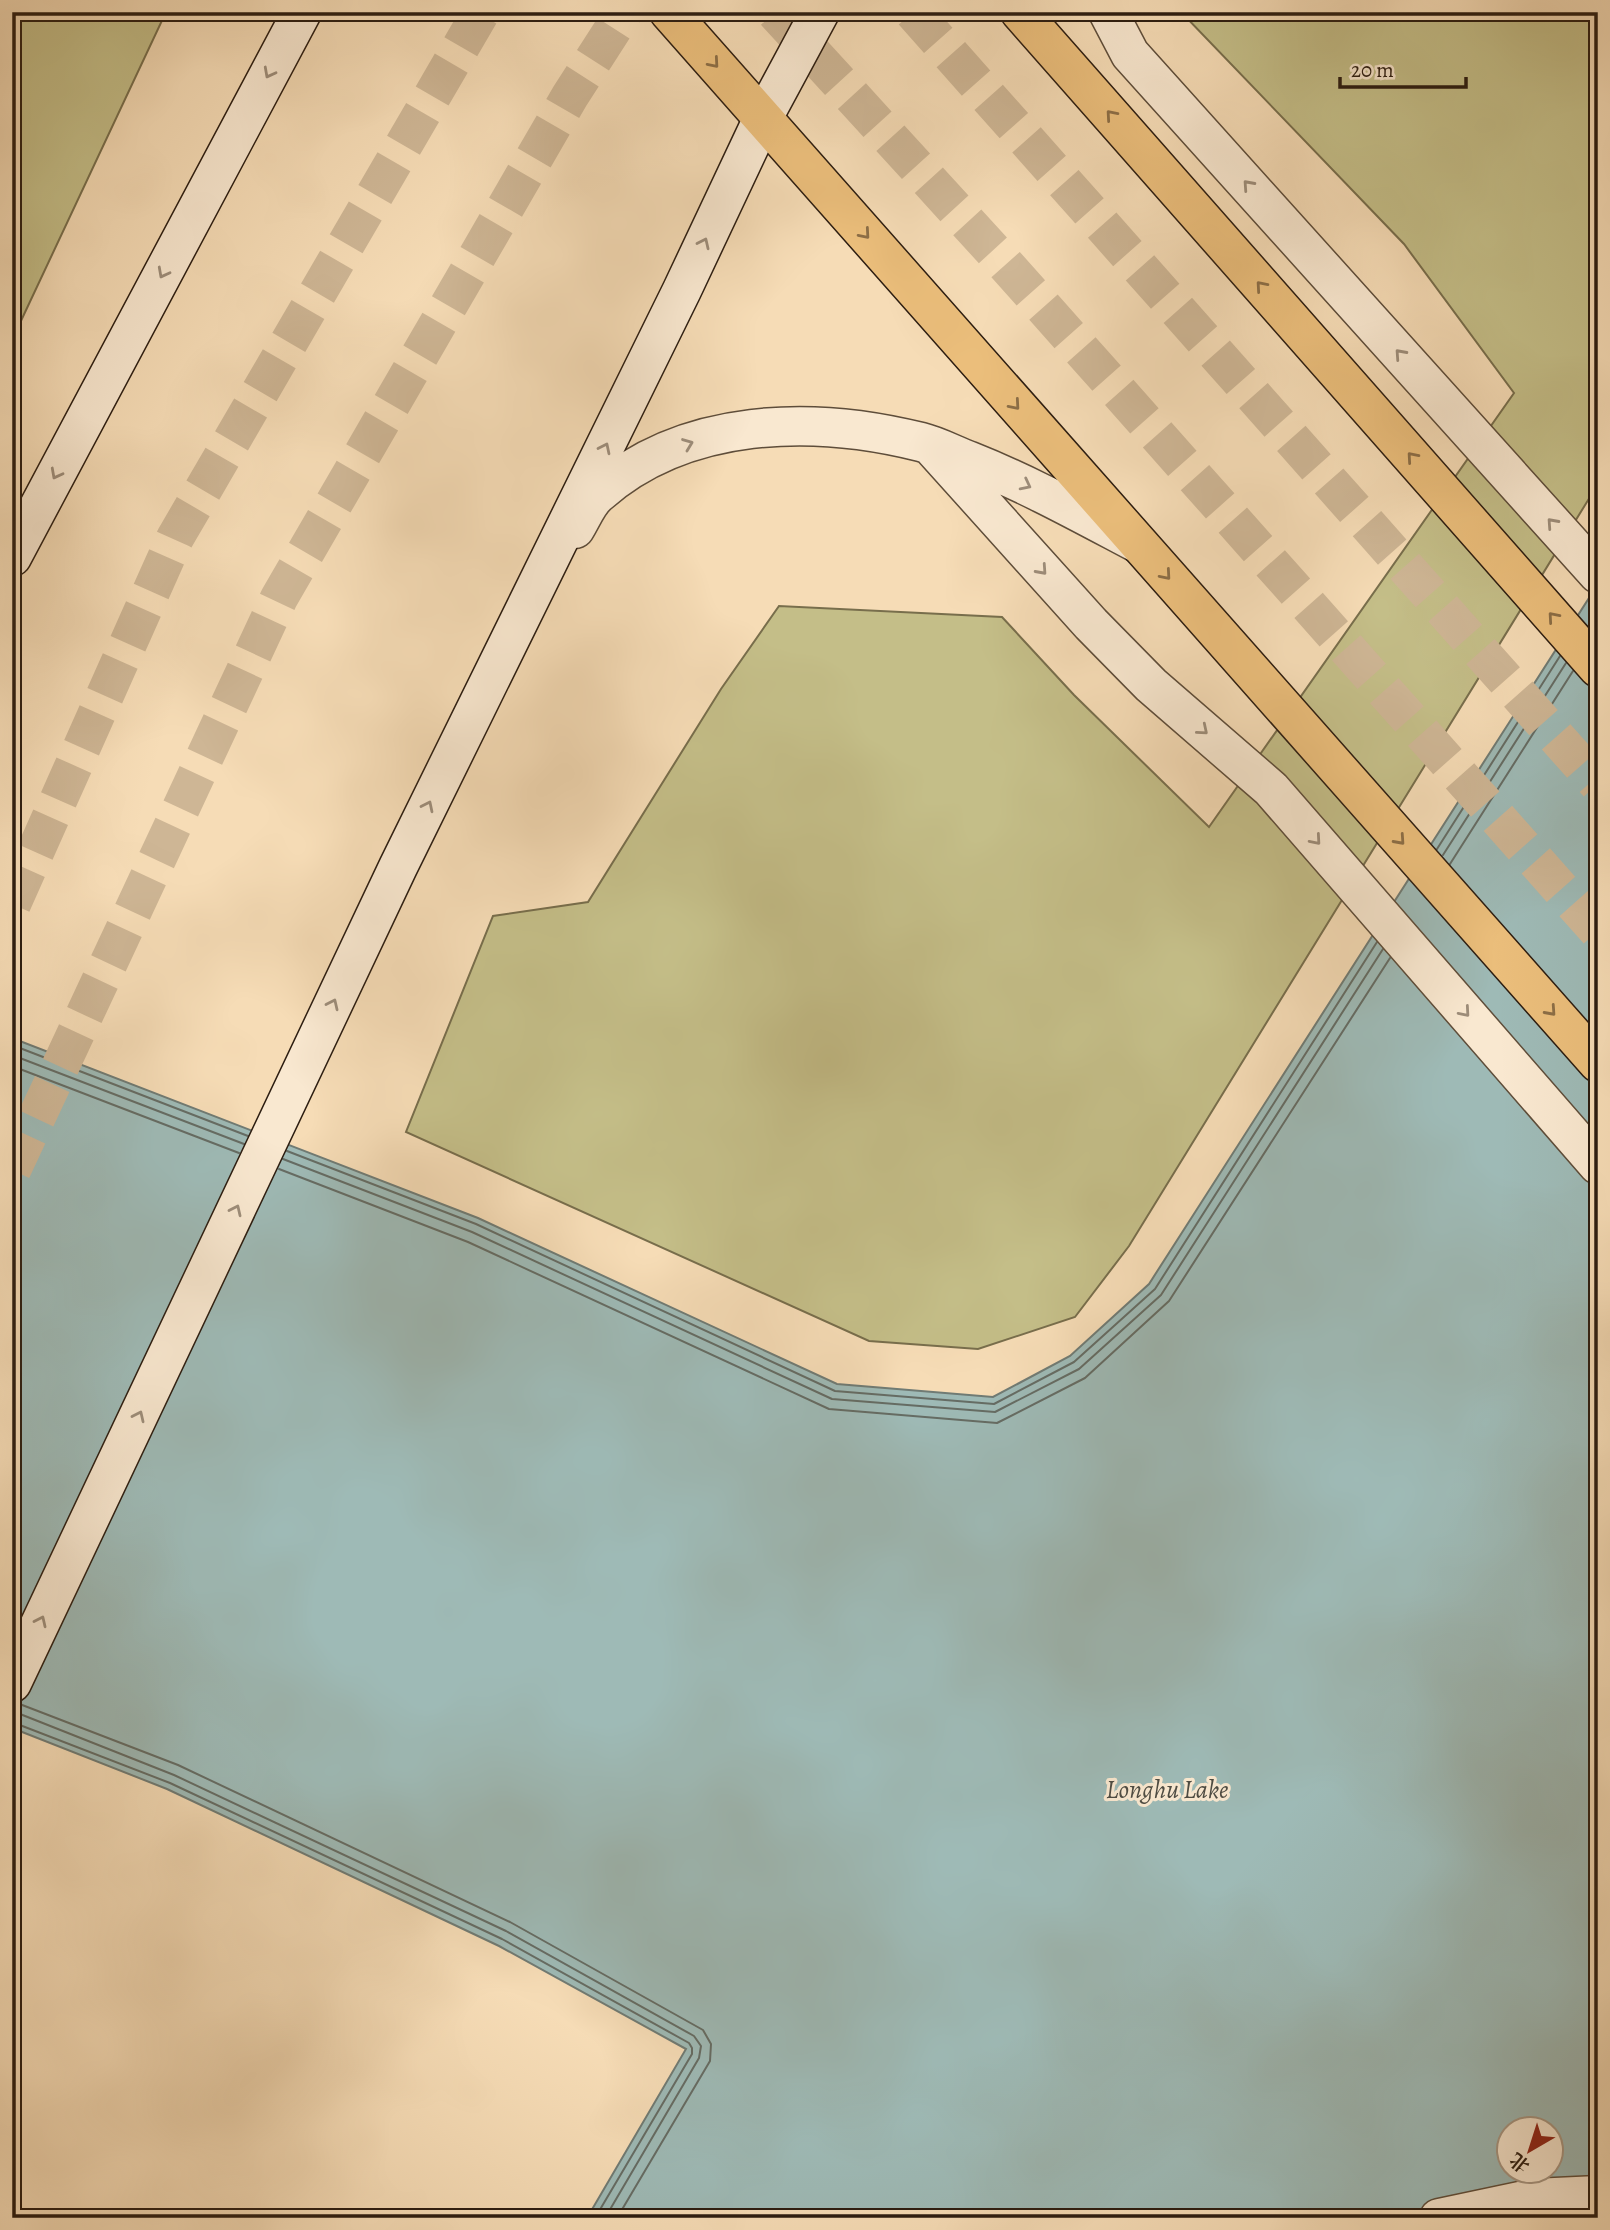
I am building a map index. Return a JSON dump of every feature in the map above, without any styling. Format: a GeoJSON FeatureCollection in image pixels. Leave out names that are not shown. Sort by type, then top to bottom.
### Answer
{"type":"FeatureCollection","features":[{"type":"Feature","properties":{"kind":"main road"},"geometry":{"type":"LineString","coordinates":[[669,12],[1598,1063]]}},
{"type":"Feature","properties":{"kind":"main road"},"geometry":{"type":"LineString","coordinates":[[1020,12],[1598,668]]}},
{"type":"Feature","properties":{"kind":"street"},"geometry":{"type":"LineString","coordinates":[[12,557],[302,12]]}},
{"type":"Feature","properties":{"kind":"street"},"geometry":{"type":"LineString","coordinates":[[12,1683],[398,867],[682,290],[763,118],[820,12]]}},
{"type":"Feature","properties":{"kind":"street"},"geometry":{"type":"LineString","coordinates":[[1108,12],[1130,54],[1598,574]]}},
{"type":"Feature","properties":{"kind":"street"},"geometry":{"type":"LineString","coordinates":[[526,608],[596,495],[647,459],[706,437],[780,426],[847,428],[931,446],[1012,478],[1137,543]]}},
{"type":"Feature","properties":{"kind":"street"},"geometry":{"type":"LineString","coordinates":[[931,446],[1142,677],[1271,789],[1598,1165]]}},
{"type":"Feature","properties":{"kind":"street"},"geometry":{"type":"LineString","coordinates":[[1439,2218],[1534,2199],[1598,2194]]}},
{"type":"Feature","properties":{"kind":"shaded area"},"geometry":{"type":"Polygon","coordinates":[[[12,12],[166,12],[12,340],[12,12]]]}},
{"type":"Feature","properties":{"kind":"shaded area"},"geometry":{"type":"Polygon","coordinates":[[[1181,12],[1598,12],[1598,484],[1129,1246],[1075,1317],[978,1349],[869,1341],[406,1132],[493,916],[588,902],[721,689],[779,606],[1002,617],[1074,695],[1209,827],[1514,393],[1404,244],[1181,12]]]}},
{"type":"Feature","properties":{"kind":"water","name":"Longhu Lake"},"geometry":{"type":"Polygon","coordinates":[[[1598,584],[1598,2218],[587,2218],[686,2049],[499,1946],[167,1789],[12,1728],[12,1038],[478,1218],[837,1384],[993,1397],[1070,1356],[1149,1284],[1598,584]]]}},
{"type":"Feature","properties":{"kind":"tunnel"},"geometry":{"type":"LineString","coordinates":[[12,904],[175,538],[481,12]]}},
{"type":"Feature","properties":{"kind":"tunnel"},"geometry":{"type":"LineString","coordinates":[[12,1170],[279,598],[570,96],[624,12]]}},
{"type":"Feature","properties":{"kind":"tunnel"},"geometry":{"type":"LineString","coordinates":[[775,12],[998,256],[1598,931]]}},
{"type":"Feature","properties":{"kind":"tunnel"},"geometry":{"type":"LineString","coordinates":[[913,12],[1598,784]]}}]}
